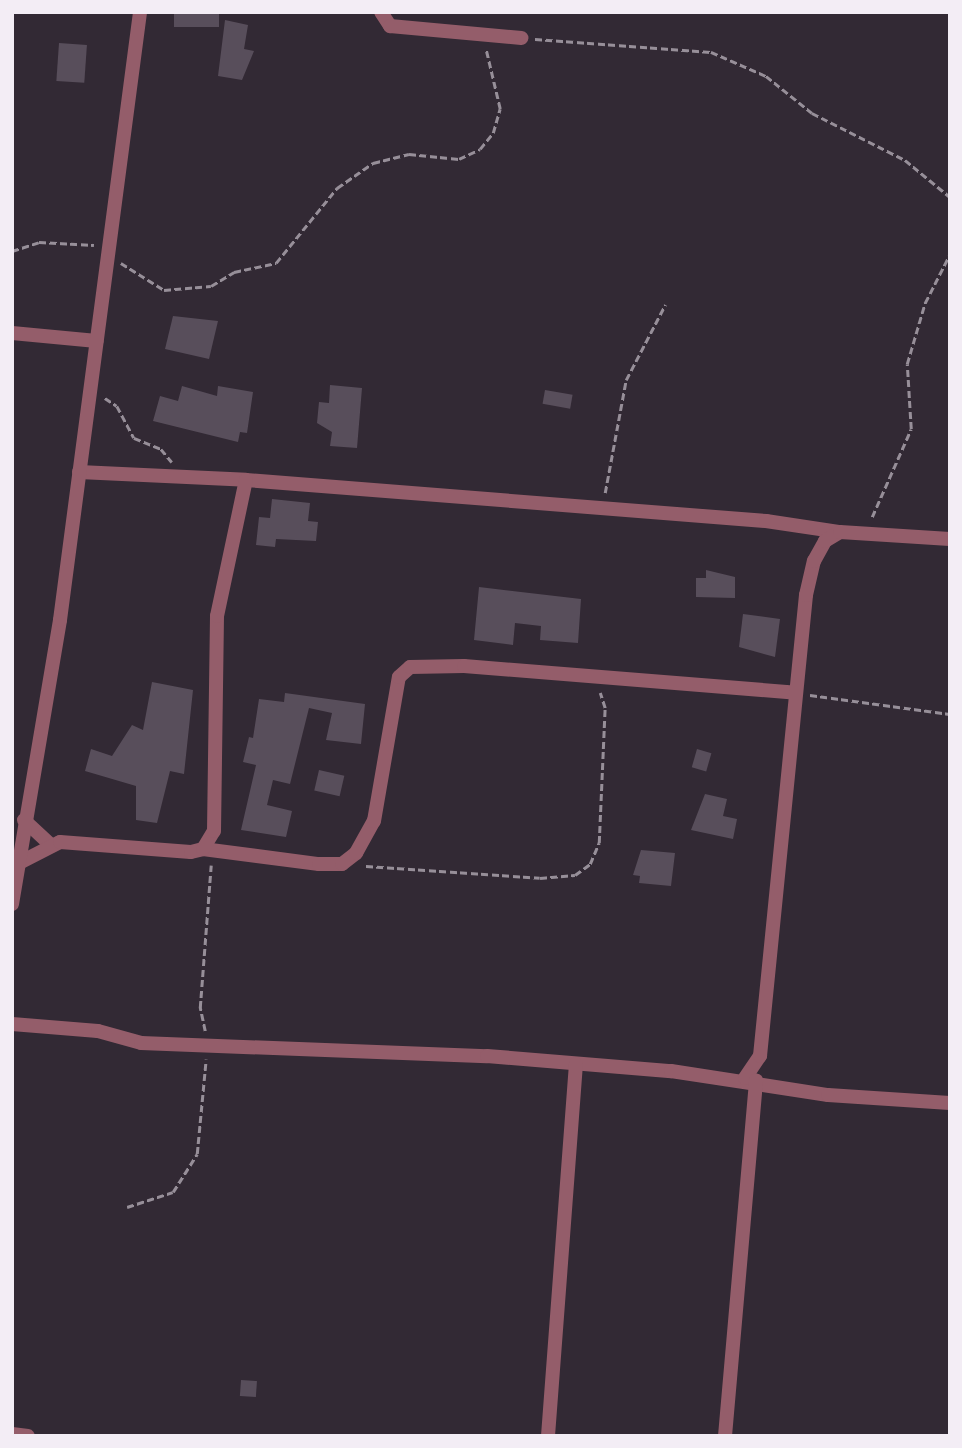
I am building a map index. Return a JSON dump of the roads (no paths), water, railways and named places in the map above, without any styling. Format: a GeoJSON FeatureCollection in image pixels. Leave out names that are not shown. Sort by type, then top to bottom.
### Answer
{"type":"FeatureCollection","features":[{"type":"Feature","properties":{"kind":"street"},"geometry":{"type":"LineString","coordinates":[[12,904],[79,472],[140,12]]}},
{"type":"Feature","properties":{"kind":"street"},"geometry":{"type":"LineString","coordinates":[[381,12],[390,26],[521,38]]}},
{"type":"Feature","properties":{"kind":"street"},"geometry":{"type":"LineString","coordinates":[[12,334],[97,341]]}},
{"type":"Feature","properties":{"kind":"street"},"geometry":{"type":"LineString","coordinates":[[79,472],[246,480],[840,532],[950,539]]}},
{"type":"Feature","properties":{"kind":"street"},"geometry":{"type":"LineString","coordinates":[[208,850],[218,806],[217,616],[246,480]]}},
{"type":"Feature","properties":{"kind":"street"},"geometry":{"type":"LineString","coordinates":[[725,1436],[750,1079],[760,1056],[795,747],[796,693],[814,561],[825,541],[840,532]]}},
{"type":"Feature","properties":{"kind":"street"},"geometry":{"type":"LineString","coordinates":[[19,863],[50,844],[208,850],[342,864],[367,839],[374,821],[399,677],[410,667],[464,666],[589,680],[796,693]]}},
{"type":"Feature","properties":{"kind":"street"},"geometry":{"type":"LineString","coordinates":[[24,820],[50,844]]}},
{"type":"Feature","properties":{"kind":"street"},"geometry":{"type":"LineString","coordinates":[[12,1024],[98,1031],[141,1043],[212,1043],[576,1064],[750,1079],[828,1095],[950,1102]]}},
{"type":"Feature","properties":{"kind":"street"},"geometry":{"type":"LineString","coordinates":[[548,1436],[576,1064]]}},
{"type":"Feature","properties":{"kind":"street"},"geometry":{"type":"LineString","coordinates":[[12,1434],[28,1436]]}}]}
